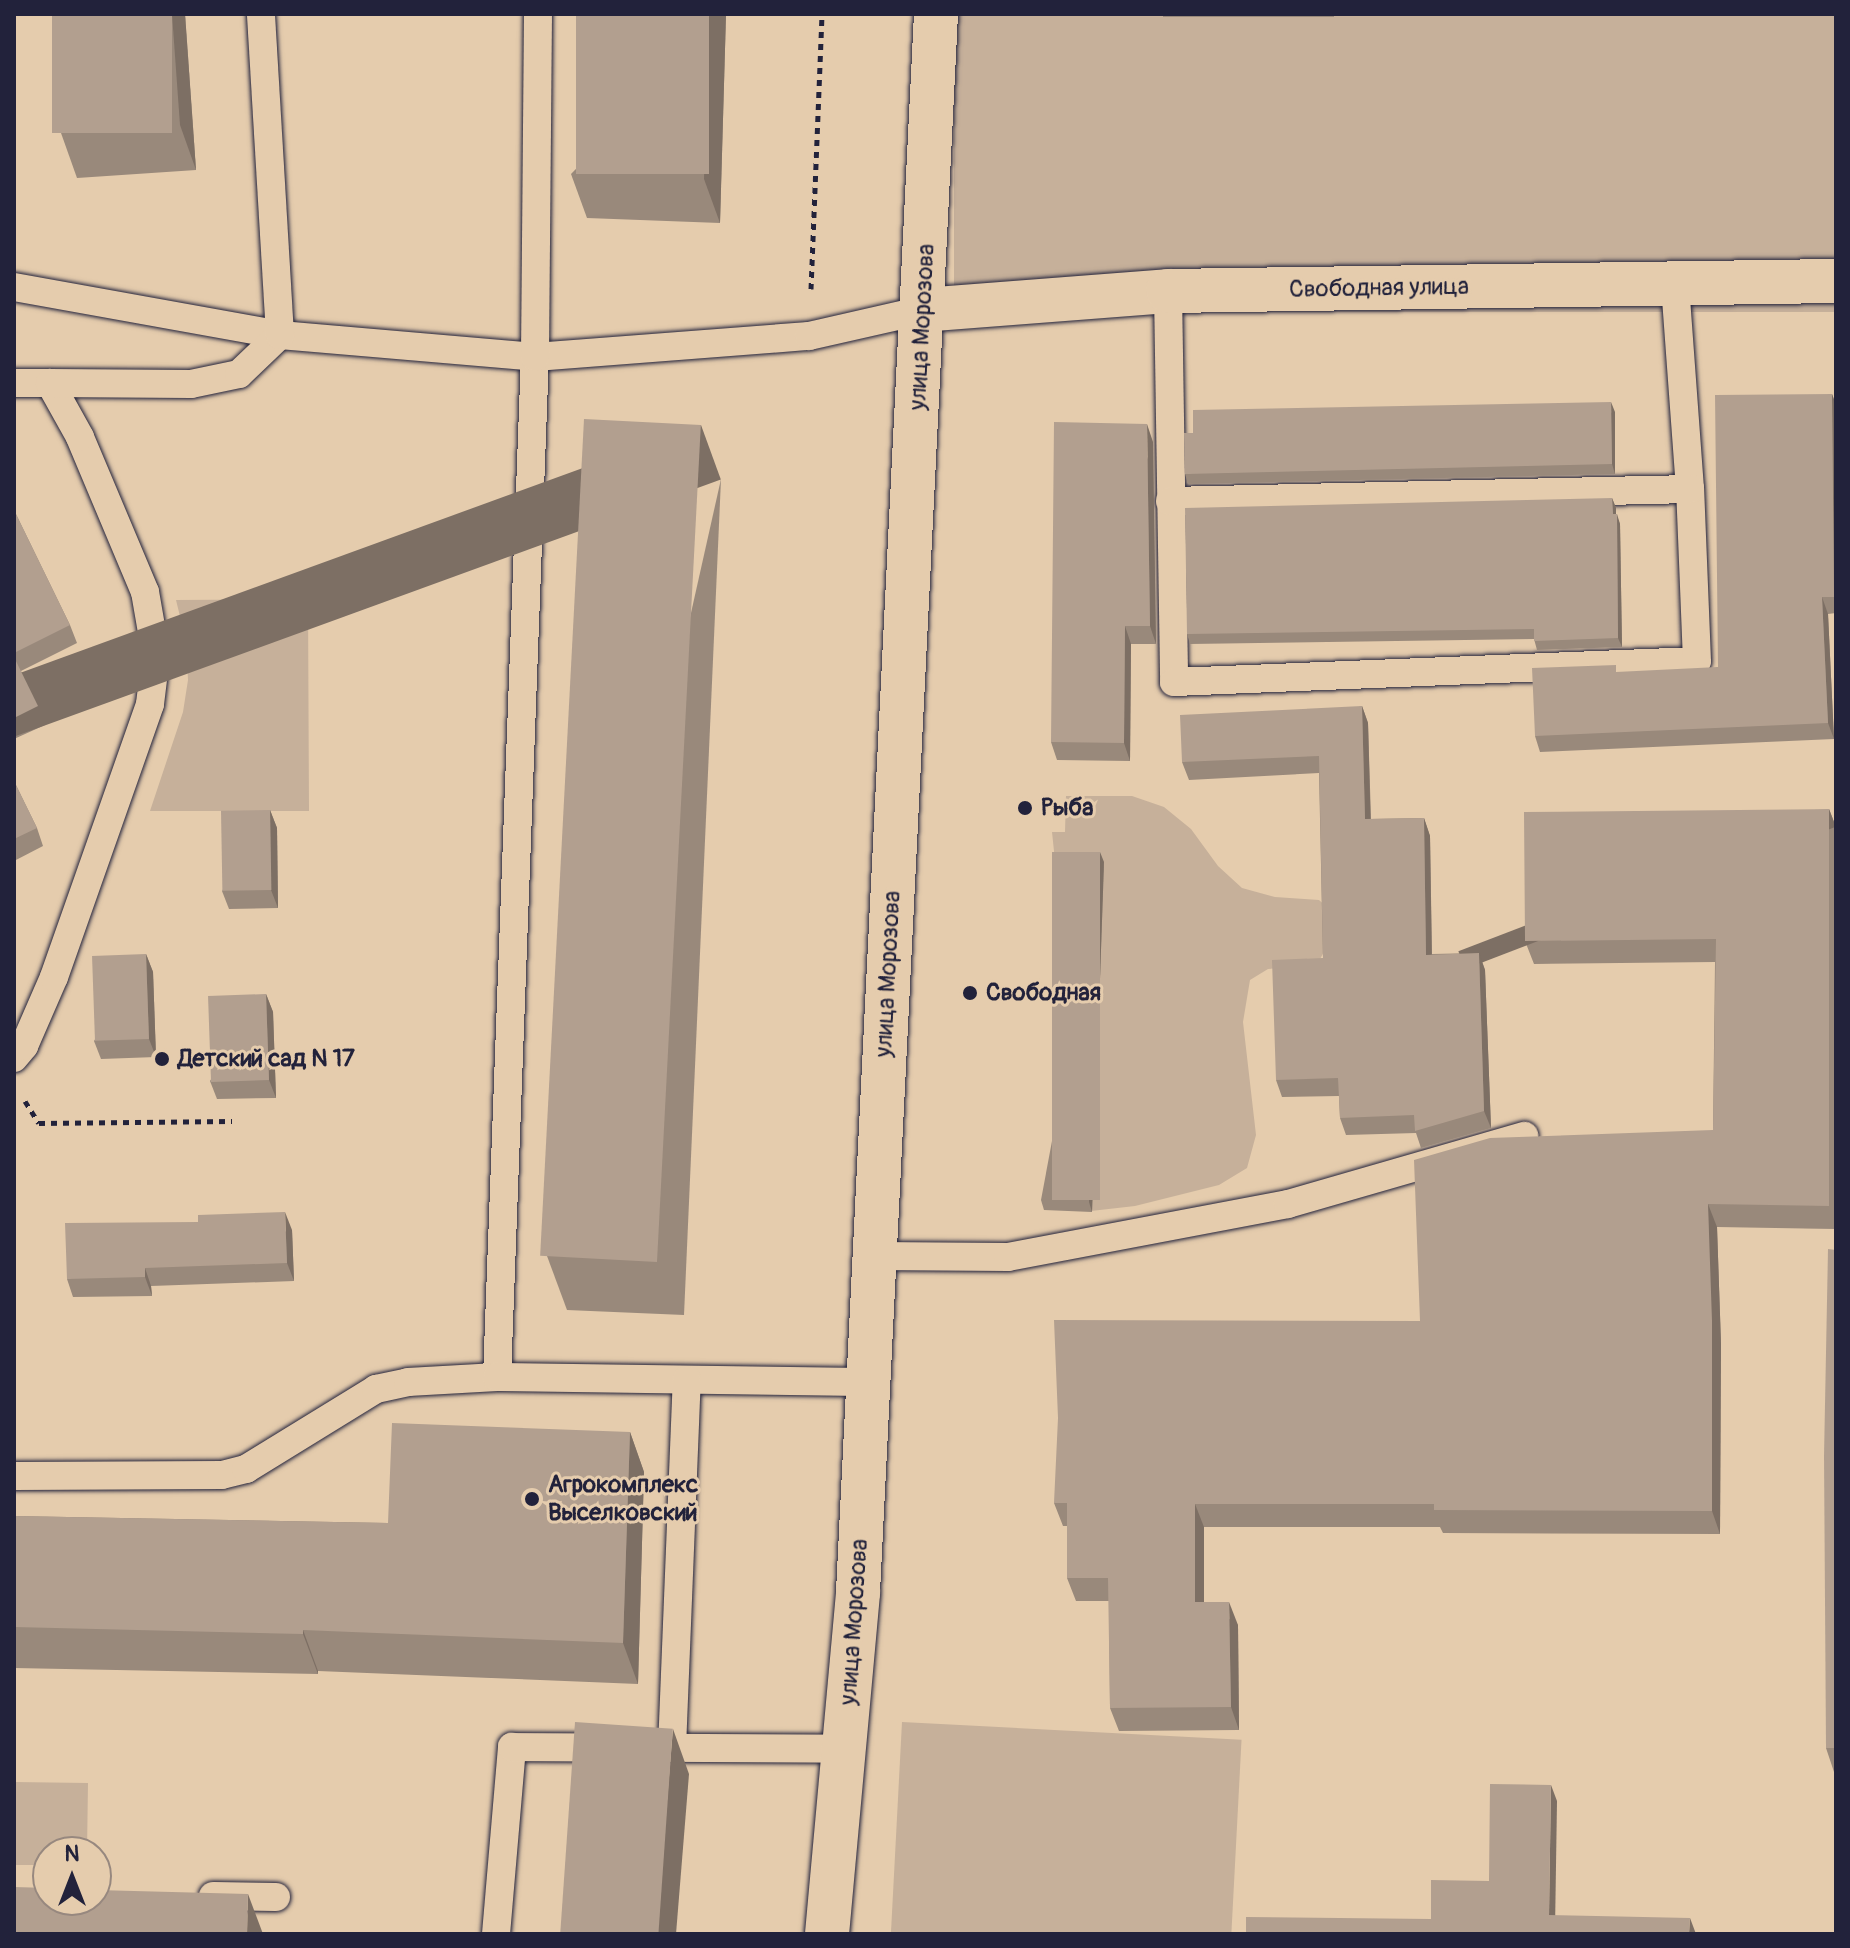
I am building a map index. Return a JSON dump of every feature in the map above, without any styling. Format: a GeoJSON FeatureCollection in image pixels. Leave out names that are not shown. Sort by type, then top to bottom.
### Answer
{"type":"FeatureCollection","features":[{"type":"Feature","properties":{"kind":"street","name":"улица Морозова"},"geometry":{"type":"LineString","coordinates":[[827,1934],[858,1592],[936,14]]}},
{"type":"Feature","properties":{"kind":"street","name":"Свободная улица"},"geometry":{"type":"LineString","coordinates":[[923,310],[1168,291],[1836,281]]}},
{"type":"Feature","properties":{"kind":"lane"},"geometry":{"type":"LineString","coordinates":[[14,383],[191,384],[239,374],[280,335],[261,14]]}},
{"type":"Feature","properties":{"kind":"lane"},"geometry":{"type":"LineString","coordinates":[[497,1377],[535,357],[538,14]]}},
{"type":"Feature","properties":{"kind":"lane"},"geometry":{"type":"LineString","coordinates":[[1168,291],[1174,682],[1697,661],[1690,489],[1675,283]]}},
{"type":"Feature","properties":{"kind":"lane"},"geometry":{"type":"LineString","coordinates":[[14,287],[280,335],[535,357],[809,336],[923,310]]}},
{"type":"Feature","properties":{"kind":"lane"},"geometry":{"type":"LineString","coordinates":[[14,1058],[24,1046],[59,962],[150,704],[156,655],[145,592],[80,437],[50,383]]}},
{"type":"Feature","properties":{"kind":"lane"},"geometry":{"type":"LineString","coordinates":[[1170,501],[1690,489]]}},
{"type":"Feature","properties":{"kind":"lane"},"geometry":{"type":"LineString","coordinates":[[874,1256],[1023,1254],[1288,1204],[1524,1136]]}},
{"type":"Feature","properties":{"kind":"lane"},"geometry":{"type":"LineString","coordinates":[[14,1476],[222,1475],[246,1469],[376,1389],[408,1382],[497,1377],[866,1382]]}},
{"type":"Feature","properties":{"kind":"lane"},"geometry":{"type":"LineString","coordinates":[[672,1748],[687,1380]]}},
{"type":"Feature","properties":{"kind":"lane"},"geometry":{"type":"LineString","coordinates":[[496,1934],[512,1747],[844,1749]]}},
{"type":"Feature","properties":{"kind":"lane"},"geometry":{"type":"LineString","coordinates":[[185,1896],[276,1897]]}},
{"type":"Feature","properties":{"kind":"path"},"geometry":{"type":"LineString","coordinates":[[809,336],[822,14]]}},
{"type":"Feature","properties":{"kind":"path"},"geometry":{"type":"LineString","coordinates":[[22,1096],[39,1123],[232,1121]]}},
{"type":"Feature","properties":{"kind":"shaded area"},"geometry":{"type":"Polygon","coordinates":[[[954,14],[1836,14],[1836,312],[954,312],[954,14]]]}},
{"type":"Feature","properties":{"kind":"shaded area"},"geometry":{"type":"Polygon","coordinates":[[[308,599],[309,811],[150,811],[183,712],[188,680],[186,641],[176,600],[308,599]]]}},
{"type":"Feature","properties":{"kind":"shaded area"},"geometry":{"type":"Polygon","coordinates":[[[1066,796],[1132,796],[1164,807],[1191,829],[1218,866],[1242,888],[1275,897],[1319,900],[1329,909],[1328,944],[1317,965],[1268,969],[1250,980],[1243,1022],[1256,1135],[1247,1168],[1219,1185],[1135,1206],[1091,1211],[1104,862],[1055,861],[1052,832],[1065,832],[1066,796]]]}},
{"type":"Feature","properties":{"kind":"shaded area"},"geometry":{"type":"Polygon","coordinates":[[[902,1722],[1242,1740],[1231,1934],[891,1934],[902,1722]]]}},
{"type":"Feature","properties":{"kind":"shaded area"},"geometry":{"type":"Polygon","coordinates":[[[14,1782],[88,1783],[87,1836],[32,1836],[32,1865],[14,1865],[14,1782]]]}},
{"type":"Feature","properties":{"kind":"building"},"geometry":{"type":"Polygon","coordinates":[[[52,14],[172,14],[172,133],[52,133],[52,14]]]}},
{"type":"Feature","properties":{"kind":"building"},"geometry":{"type":"Polygon","coordinates":[[[576,14],[709,14],[709,174],[576,174],[576,14]]]}},
{"type":"Feature","properties":{"kind":"building"},"geometry":{"type":"Polygon","coordinates":[[[1832,394],[1834,597],[1822,597],[1828,723],[1535,736],[1532,668],[1616,665],[1616,672],[1718,667],[1715,395],[1832,394]]]}},
{"type":"Feature","properties":{"kind":"building"},"geometry":{"type":"Polygon","coordinates":[[[1611,402],[1612,464],[1185,474],[1184,433],[1193,433],[1193,410],[1611,402]]]}},
{"type":"Feature","properties":{"kind":"building"},"geometry":{"type":"Polygon","coordinates":[[[584,419],[701,425],[657,1262],[540,1256],[584,419]]]}},
{"type":"Feature","properties":{"kind":"building"},"geometry":{"type":"Polygon","coordinates":[[[1054,422],[1147,424],[1150,626],[1125,626],[1124,743],[1051,742],[1054,422]]]}},
{"type":"Feature","properties":{"kind":"building"},"geometry":{"type":"Polygon","coordinates":[[[1612,498],[1613,514],[1617,514],[1618,638],[1534,641],[1534,629],[1187,634],[1185,508],[1612,498]]]}},
{"type":"Feature","properties":{"kind":"building"},"geometry":{"type":"Polygon","coordinates":[[[14,510],[70,625],[14,653],[14,510]]]}},
{"type":"Feature","properties":{"kind":"building"},"geometry":{"type":"Polygon","coordinates":[[[14,657],[38,706],[14,718],[14,657]]]}},
{"type":"Feature","properties":{"kind":"building"},"geometry":{"type":"Polygon","coordinates":[[[1362,706],[1365,819],[1424,818],[1426,955],[1479,953],[1484,1111],[1415,1131],[1414,1115],[1340,1118],[1338,1078],[1276,1080],[1272,960],[1323,958],[1319,756],[1182,762],[1180,715],[1362,706]]]}},
{"type":"Feature","properties":{"kind":"building"},"geometry":{"type":"Polygon","coordinates":[[[14,781],[37,828],[14,839],[14,781]]]}},
{"type":"Feature","properties":{"kind":"building"},"geometry":{"type":"Polygon","coordinates":[[[1829,809],[1829,1206],[1708,1204],[1712,1321],[1712,1511],[1434,1510],[1434,1504],[1195,1504],[1195,1602],[1229,1602],[1231,1707],[1110,1708],[1108,1578],[1067,1578],[1067,1503],[1054,1503],[1058,1418],[1054,1320],[1420,1321],[1414,1160],[1490,1138],[1713,1130],[1716,939],[1525,941],[1524,812],[1829,809]]]}},
{"type":"Feature","properties":{"kind":"building"},"geometry":{"type":"Polygon","coordinates":[[[270,810],[271,890],[222,891],[221,811],[270,810]]]}},
{"type":"Feature","properties":{"kind":"building"},"geometry":{"type":"Polygon","coordinates":[[[1052,852],[1100,852],[1100,1200],[1052,1200],[1052,852]]]}},
{"type":"Feature","properties":{"kind":"building"},"geometry":{"type":"Polygon","coordinates":[[[146,954],[149,1039],[95,1041],[92,956],[146,954]]]}},
{"type":"Feature","properties":{"kind":"building"},"geometry":{"type":"Polygon","coordinates":[[[266,994],[269,1080],[211,1082],[208,996],[266,994]]]}},
{"type":"Feature","properties":{"kind":"building"},"geometry":{"type":"Polygon","coordinates":[[[285,1212],[287,1263],[145,1268],[145,1277],[67,1279],[65,1223],[198,1222],[198,1215],[285,1212]]]}},
{"type":"Feature","properties":{"kind":"building"},"geometry":{"type":"Polygon","coordinates":[[[1828,1249],[1836,1250],[1836,1748],[1826,1748],[1824,1456],[1828,1249]]]}},
{"type":"Feature","properties":{"kind":"building"},"geometry":{"type":"Polygon","coordinates":[[[392,1423],[630,1432],[623,1643],[303,1630],[303,1634],[14,1627],[14,1516],[388,1523],[392,1423]]]}},
{"type":"Feature","properties":{"kind":"building"},"geometry":{"type":"Polygon","coordinates":[[[575,1722],[673,1729],[658,1934],[560,1934],[575,1722]]]}},
{"type":"Feature","properties":{"kind":"building"},"geometry":{"type":"Polygon","coordinates":[[[1490,1784],[1551,1785],[1549,1915],[1690,1918],[1689,1934],[1246,1934],[1246,1917],[1431,1919],[1431,1880],[1489,1881],[1490,1784]]]}},
{"type":"Feature","properties":{"kind":"building"},"geometry":{"type":"Polygon","coordinates":[[[14,1887],[32,1888],[32,1916],[112,1916],[112,1890],[248,1894],[247,1934],[14,1934],[14,1887]]]}},
{"type":"Feature","properties":{"kind":"place","name":"Рыба"},"geometry":{"type":"Point","coordinates":[1025,808]}},
{"type":"Feature","properties":{"kind":"place","name":"Свободная"},"geometry":{"type":"Point","coordinates":[970,993]}},
{"type":"Feature","properties":{"kind":"place","name":"Детский сад N 17"},"geometry":{"type":"Point","coordinates":[162,1059]}},
{"type":"Feature","properties":{"kind":"place","name":"Агрокомплекс Выселковский"},"geometry":{"type":"Point","coordinates":[532,1499]}}]}
